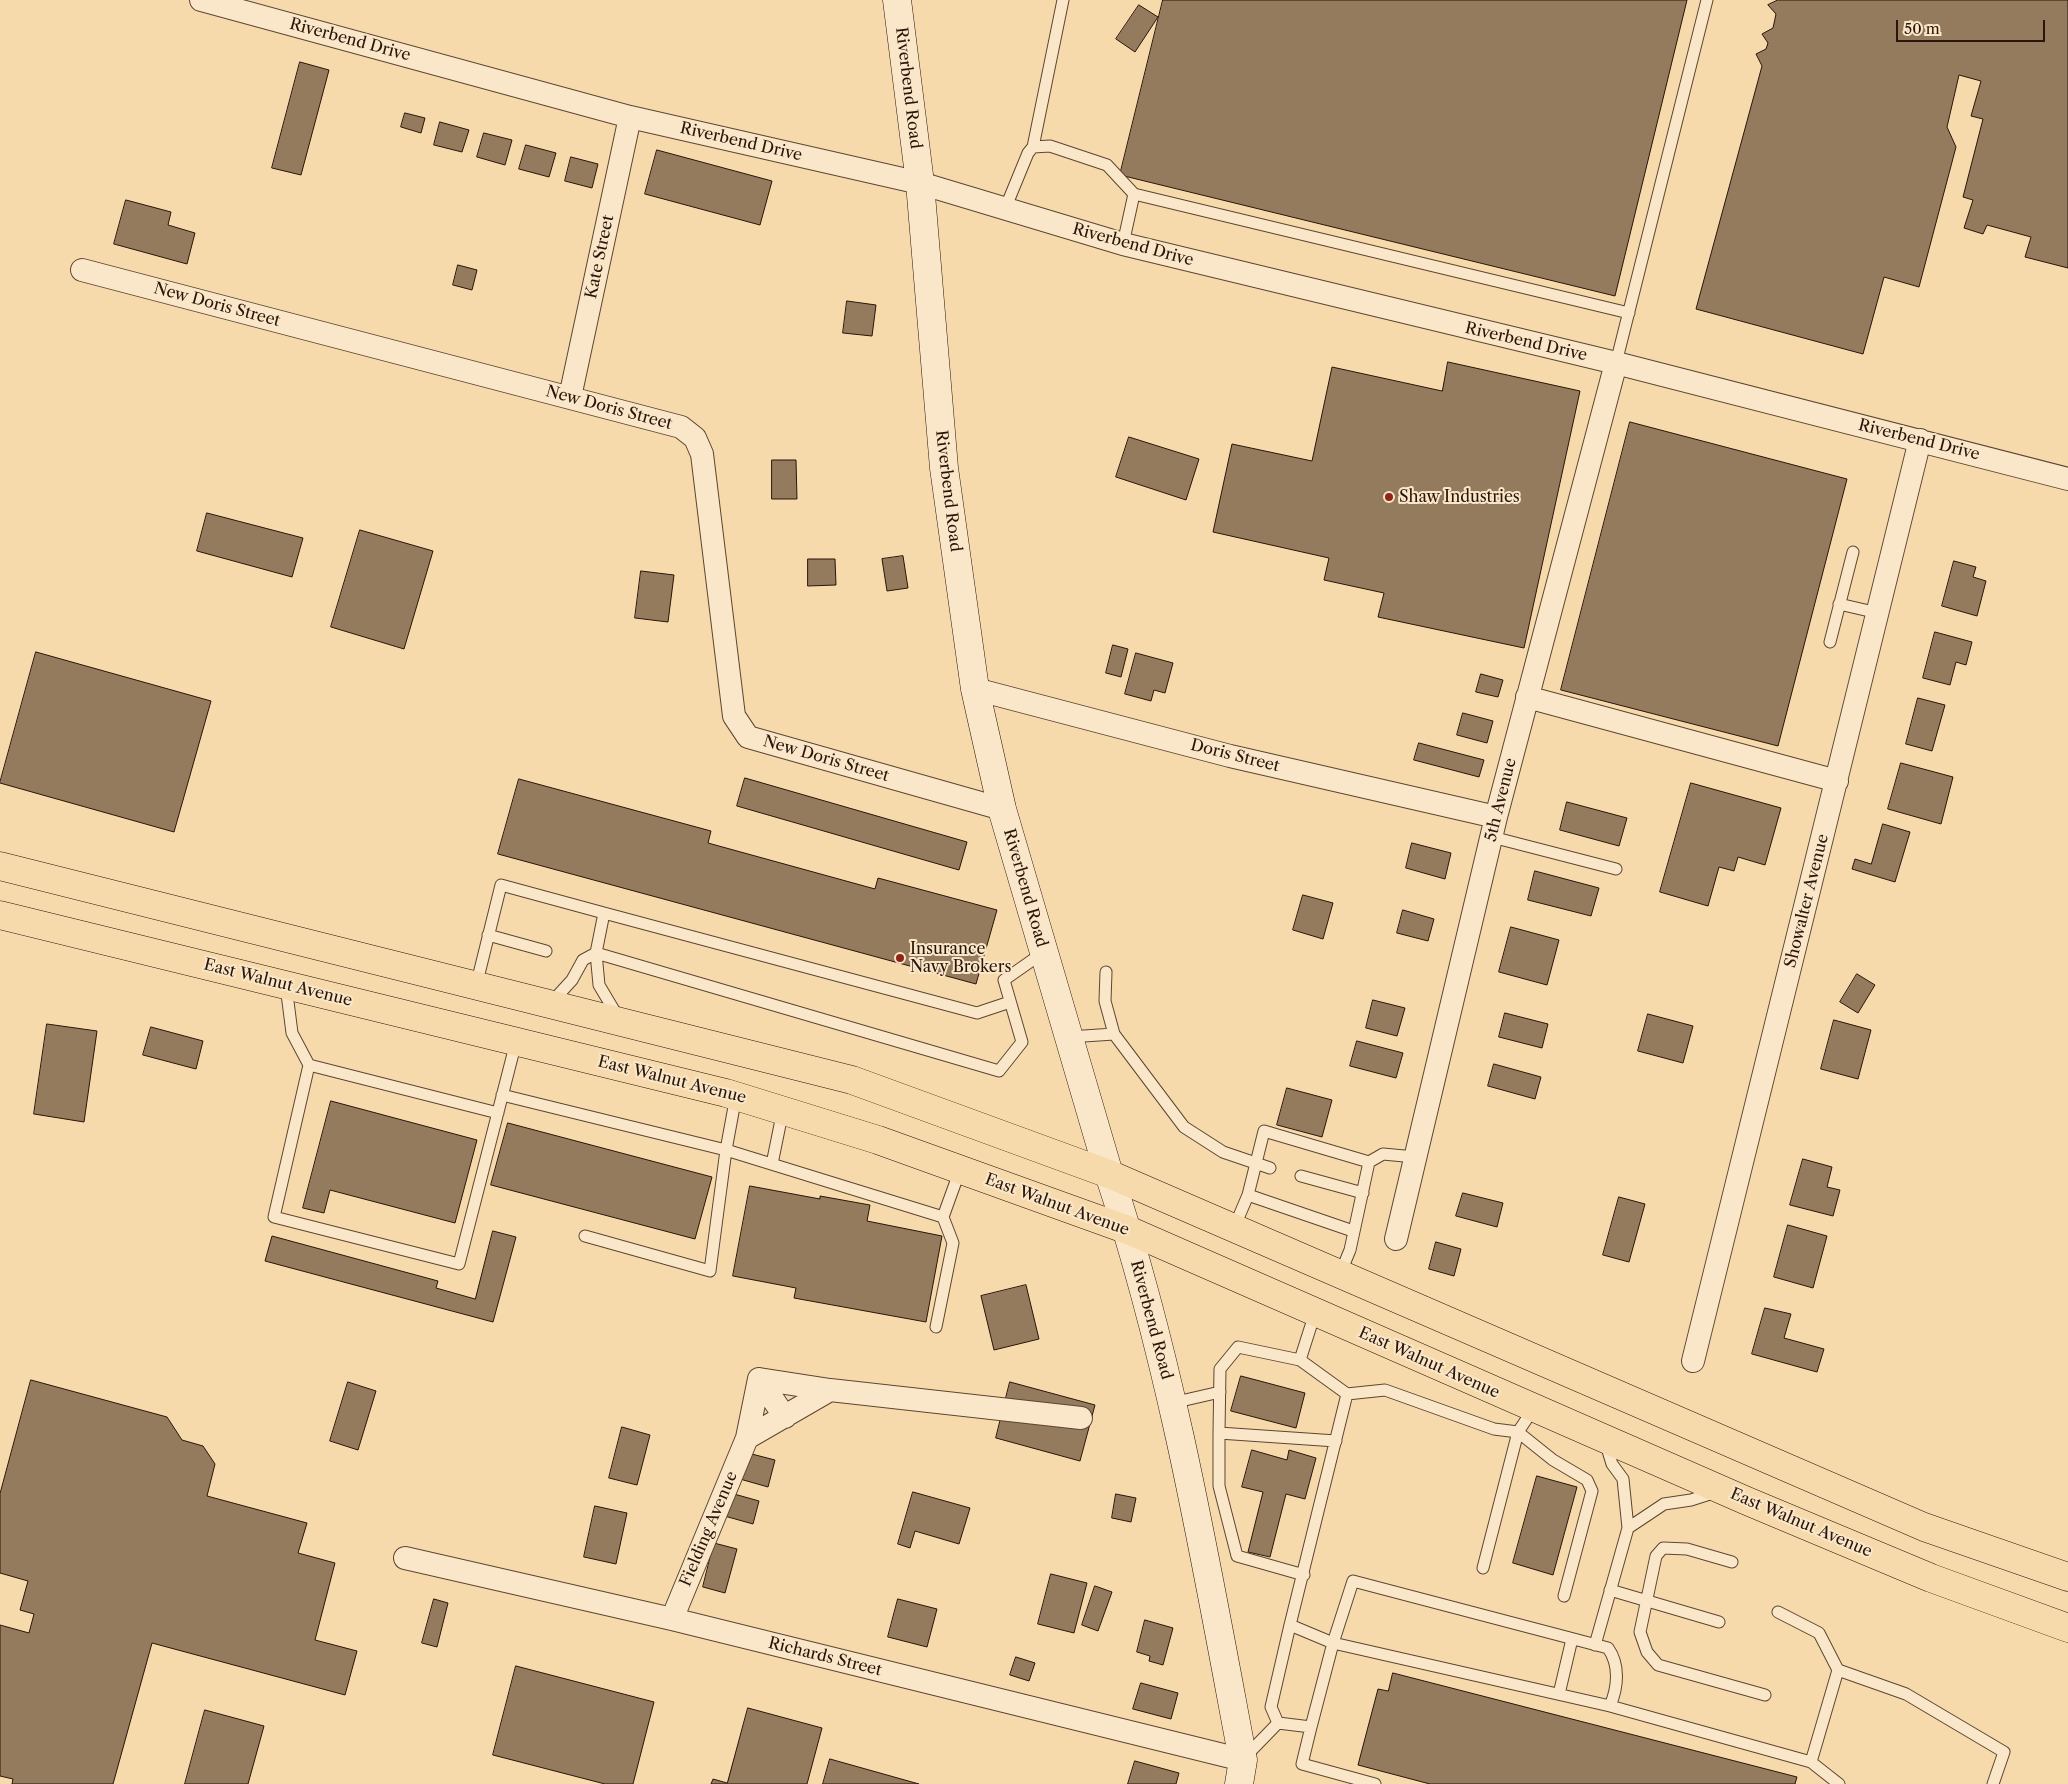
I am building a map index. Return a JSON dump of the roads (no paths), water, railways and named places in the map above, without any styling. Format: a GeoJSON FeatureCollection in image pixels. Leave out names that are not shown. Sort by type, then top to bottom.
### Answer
{"type":"FeatureCollection","features":[{"type":"Feature","properties":{"kind":"main road"},"geometry":{"type":"LineString","coordinates":[[0,866],[476,986],[620,1020],[852,1080],[1109,1174],[1924,1527],[2068,1576]]}},
{"type":"Feature","properties":{"kind":"main road","name":"East Walnut Avenue"},"geometry":{"type":"LineString","coordinates":[[0,915],[736,1096],[878,1140],[1128,1230],[1722,1490],[1931,1578],[2068,1628]]}},
{"type":"Feature","properties":{"kind":"street","name":"Riverbend Drive"},"geometry":{"type":"LineString","coordinates":[[201,0],[630,117],[920,182],[1123,244],[1616,363],[2068,479]]}},
{"type":"Feature","properties":{"kind":"street","name":"Riverbend Road"},"geometry":{"type":"LineString","coordinates":[[902,2],[920,182],[944,468],[975,689],[1002,809],[1109,1174],[1128,1230],[1172,1403],[1205,1491],[1241,1772]]}},
{"type":"Feature","properties":{"kind":"street","name":"Kate Street"},"geometry":{"type":"LineString","coordinates":[[570,397],[630,117]]}},
{"type":"Feature","properties":{"kind":"street","name":"New Doris Street"},"geometry":{"type":"LineString","coordinates":[[82,270],[681,427],[695,438],[702,454],[734,716],[748,737],[1002,809]]}},
{"type":"Feature","properties":{"kind":"street","name":"5th Avenue"},"geometry":{"type":"LineString","coordinates":[[1396,1239],[1494,827],[1616,363]]}},
{"type":"Feature","properties":{"kind":"street","name":"Showalter Avenue"},"geometry":{"type":"LineString","coordinates":[[1693,1361],[1920,440]]}},
{"type":"Feature","properties":{"kind":"street","name":"Doris Street"},"geometry":{"type":"LineString","coordinates":[[975,689],[1494,827]]}},
{"type":"Feature","properties":{"kind":"street"},"geometry":{"type":"LineString","coordinates":[[1527,697],[1837,781]]}},
{"type":"Feature","properties":{"kind":"street"},"geometry":{"type":"LineString","coordinates":[[759,1379],[830,1390],[1081,1418]]}},
{"type":"Feature","properties":{"kind":"street"},"geometry":{"type":"LineString","coordinates":[[759,1379],[784,1417]]}},
{"type":"Feature","properties":{"kind":"street","name":"Fielding Avenue"},"geometry":{"type":"LineString","coordinates":[[672,1619],[747,1438],[759,1379]]}},
{"type":"Feature","properties":{"kind":"street"},"geometry":{"type":"LineString","coordinates":[[747,1438],[830,1390]]}},
{"type":"Feature","properties":{"kind":"street","name":"Richards Street"},"geometry":{"type":"LineString","coordinates":[[406,1558],[672,1619],[1241,1772]]}},
{"type":"Feature","properties":{"kind":"lane"},"geometry":{"type":"LineString","coordinates":[[1034,147],[1063,0]]}},
{"type":"Feature","properties":{"kind":"lane"},"geometry":{"type":"LineString","coordinates":[[1616,363],[1707,0]]}},
{"type":"Feature","properties":{"kind":"lane"},"geometry":{"type":"LineString","coordinates":[[1005,209],[1028,152],[1034,147],[1050,146],[1108,165],[1134,194],[1629,313]]}},
{"type":"Feature","properties":{"kind":"lane"},"geometry":{"type":"LineString","coordinates":[[1123,244],[1134,194]]}},
{"type":"Feature","properties":{"kind":"lane"},"geometry":{"type":"LineString","coordinates":[[1830,642],[1853,552]]}},
{"type":"Feature","properties":{"kind":"lane"},"geometry":{"type":"LineString","coordinates":[[1839,604],[1878,613]]}},
{"type":"Feature","properties":{"kind":"lane"},"geometry":{"type":"LineString","coordinates":[[1494,827],[1616,869]]}},
{"type":"Feature","properties":{"kind":"lane"},"geometry":{"type":"LineString","coordinates":[[476,986],[501,885],[977,1013],[1010,1002]]}},
{"type":"Feature","properties":{"kind":"lane"},"geometry":{"type":"LineString","coordinates":[[604,913],[596,953],[599,985],[620,1020]]}},
{"type":"Feature","properties":{"kind":"lane"},"geometry":{"type":"LineString","coordinates":[[488,935],[546,951]]}},
{"type":"Feature","properties":{"kind":"lane"},"geometry":{"type":"LineString","coordinates":[[550,1004],[572,980],[583,960],[596,953],[999,1071],[1022,1042],[1004,980],[1044,952]]}},
{"type":"Feature","properties":{"kind":"lane"},"geometry":{"type":"LineString","coordinates":[[1106,972],[1105,1001],[1114,1034],[1184,1127],[1223,1152],[1270,1168]]}},
{"type":"Feature","properties":{"kind":"lane"},"geometry":{"type":"LineString","coordinates":[[285,985],[292,1033],[309,1065],[274,1217],[459,1264],[516,1042]]}},
{"type":"Feature","properties":{"kind":"lane"},"geometry":{"type":"LineString","coordinates":[[1069,1037],[1114,1034]]}},
{"type":"Feature","properties":{"kind":"lane"},"geometry":{"type":"LineString","coordinates":[[309,1065],[498,1113]]}},
{"type":"Feature","properties":{"kind":"lane"},"geometry":{"type":"LineString","coordinates":[[502,1095],[726,1150],[943,1217]]}},
{"type":"Feature","properties":{"kind":"lane"},"geometry":{"type":"LineString","coordinates":[[585,1236],[710,1271],[726,1150],[736,1096]]}},
{"type":"Feature","properties":{"kind":"lane"},"geometry":{"type":"LineString","coordinates":[[772,1164],[783,1110]]}},
{"type":"Feature","properties":{"kind":"lane"},"geometry":{"type":"LineString","coordinates":[[1234,1228],[1248,1195],[1264,1131],[1369,1162]]}},
{"type":"Feature","properties":{"kind":"lane"},"geometry":{"type":"LineString","coordinates":[[1340,1274],[1350,1250],[1369,1162],[1382,1154],[1415,1156]]}},
{"type":"Feature","properties":{"kind":"lane"},"geometry":{"type":"LineString","coordinates":[[936,1327],[953,1243],[943,1217],[960,1169]]}},
{"type":"Feature","properties":{"kind":"lane"},"geometry":{"type":"LineString","coordinates":[[1301,1176],[1363,1193]]}},
{"type":"Feature","properties":{"kind":"lane"},"geometry":{"type":"LineString","coordinates":[[1248,1195],[1353,1231]]}},
{"type":"Feature","properties":{"kind":"lane"},"geometry":{"type":"LineString","coordinates":[[1300,1360],[1315,1313]]}},
{"type":"Feature","properties":{"kind":"lane"},"geometry":{"type":"LineString","coordinates":[[1304,1575],[1237,1556],[1205,1491],[1219,1433],[1220,1369],[1238,1347],[1300,1360],[1347,1394],[1385,1390],[1494,1429],[1518,1432],[1553,1460],[1587,1480],[1592,1491],[1564,1596]]}},
{"type":"Feature","properties":{"kind":"lane"},"geometry":{"type":"LineString","coordinates":[[1172,1403],[1220,1392]]}},
{"type":"Feature","properties":{"kind":"lane"},"geometry":{"type":"LineString","coordinates":[[1278,1723],[1271,1707],[1347,1394]]}},
{"type":"Feature","properties":{"kind":"lane"},"geometry":{"type":"LineString","coordinates":[[1483,1568],[1518,1432],[1534,1408]]}},
{"type":"Feature","properties":{"kind":"lane"},"geometry":{"type":"LineString","coordinates":[[1219,1433],[1336,1441]]}},
{"type":"Feature","properties":{"kind":"lane"},"geometry":{"type":"LineString","coordinates":[[1595,1645],[1628,1528],[1623,1479],[1612,1464],[1605,1439]]}},
{"type":"Feature","properties":{"kind":"lane"},"geometry":{"type":"LineString","coordinates":[[1628,1528],[1664,1504],[1691,1500],[1722,1490]]}},
{"type":"Feature","properties":{"kind":"lane"},"geometry":{"type":"LineString","coordinates":[[1732,1562],[1687,1549],[1662,1548],[1656,1556],[1640,1632],[1647,1652],[1658,1664],[1765,1696]]}},
{"type":"Feature","properties":{"kind":"lane"},"geometry":{"type":"LineString","coordinates":[[1376,1784],[1302,1764],[1333,1643],[1353,1581],[1608,1648],[1616,1659],[1614,1695],[1610,1706]]}},
{"type":"Feature","properties":{"kind":"lane"},"geometry":{"type":"LineString","coordinates":[[1610,1590],[1720,1622]]}},
{"type":"Feature","properties":{"kind":"lane"},"geometry":{"type":"LineString","coordinates":[[1778,1612],[1819,1633],[1838,1670],[1906,1694],[2004,1752],[1993,1784]]}},
{"type":"Feature","properties":{"kind":"lane"},"geometry":{"type":"LineString","coordinates":[[1290,1625],[1333,1643],[1610,1706],[1811,1762],[1839,1784]]}},
{"type":"Feature","properties":{"kind":"lane"},"geometry":{"type":"LineString","coordinates":[[1559,1694],[1572,1639]]}},
{"type":"Feature","properties":{"kind":"lane"},"geometry":{"type":"LineString","coordinates":[[1811,1762],[1838,1670]]}},
{"type":"Feature","properties":{"kind":"lane"},"geometry":{"type":"LineString","coordinates":[[1241,1772],[1278,1723]]}},
{"type":"Feature","properties":{"kind":"lane"},"geometry":{"type":"LineString","coordinates":[[1278,1723],[1311,1727]]}},
{"type":"Feature","properties":{"kind":"place","name":"Shaw Industries"},"geometry":{"type":"Point","coordinates":[1389,497]}},
{"type":"Feature","properties":{"kind":"place","name":"Insurance Navy Brokers"},"geometry":{"type":"Point","coordinates":[900,958]}}]}
